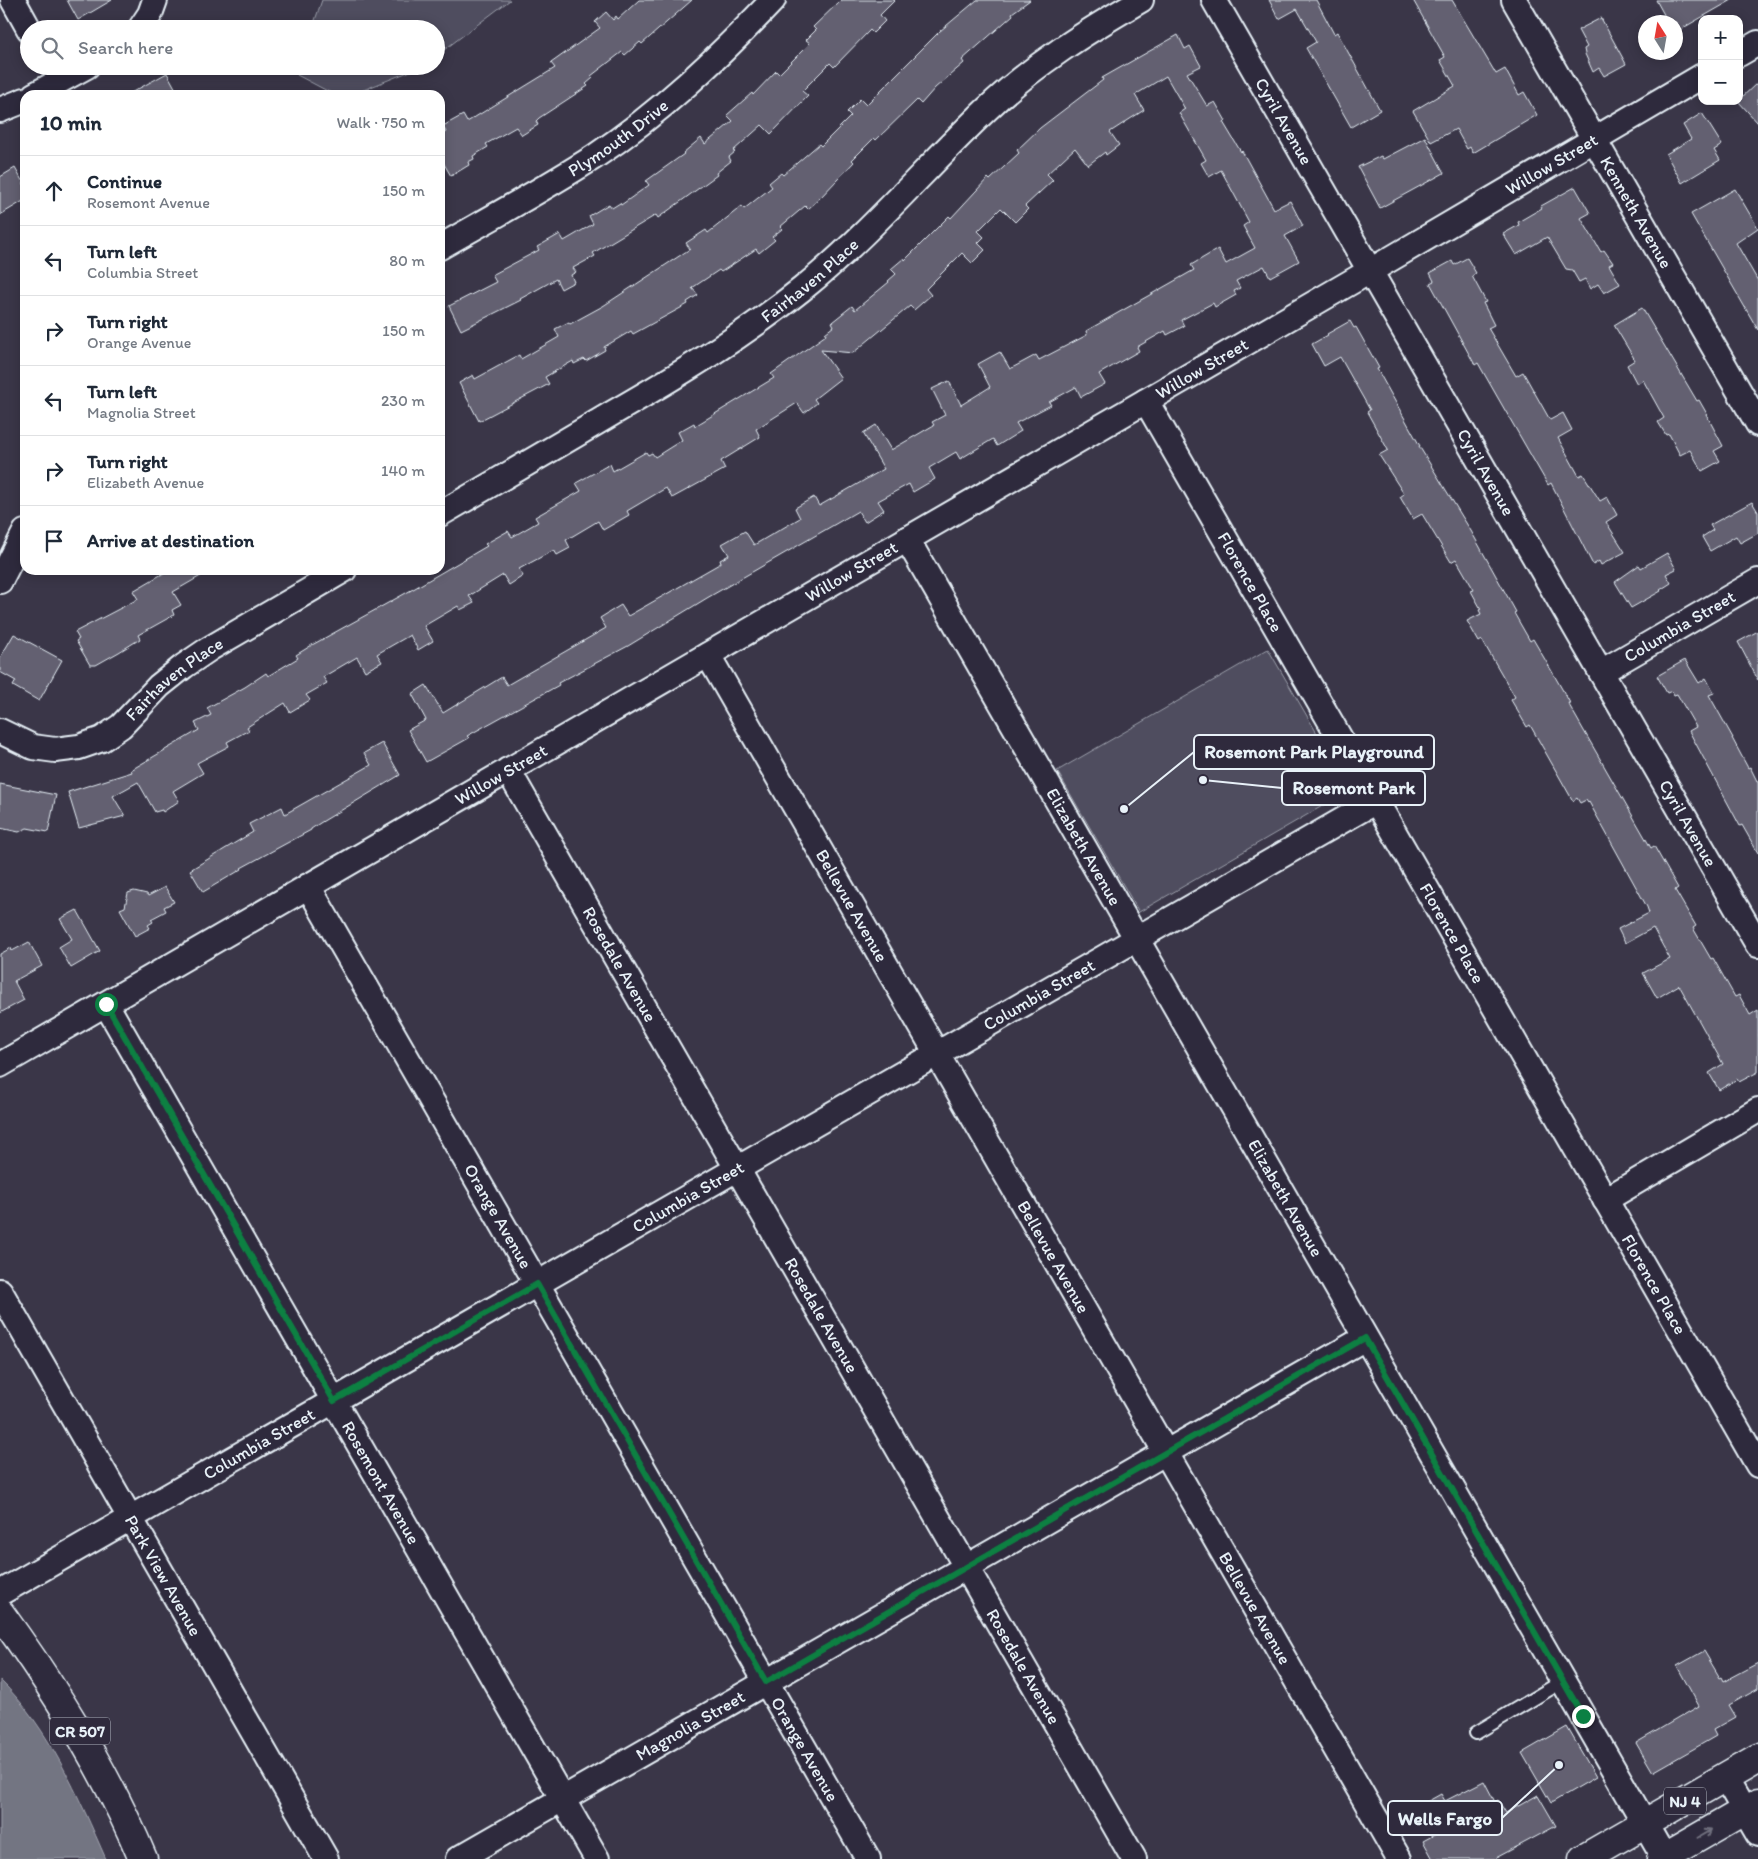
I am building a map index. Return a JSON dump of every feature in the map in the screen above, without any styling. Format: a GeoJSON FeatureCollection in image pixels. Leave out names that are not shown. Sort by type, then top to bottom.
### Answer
{"type":"FeatureCollection","features":[{"type":"Feature","properties":{"kind":"main road","name":"CR 507"},"geometry":{"type":"LineString","coordinates":[[0,1612],[48,1682],[92,1753],[130,1827],[144,1859]]}},
{"type":"Feature","properties":{"kind":"main road","name":"NJ 4"},"geometry":{"type":"LineString","coordinates":[[1583,1859],[1758,1758]]}},
{"type":"Feature","properties":{"kind":"main road","name":"NJ 4"},"geometry":{"type":"LineString","coordinates":[[1662,1858],[1754,1816]]}},
{"type":"Feature","properties":{"kind":"street"},"geometry":{"type":"LineString","coordinates":[[13,0],[25,20]]}},
{"type":"Feature","properties":{"kind":"street"},"geometry":{"type":"LineString","coordinates":[[146,20],[155,0]]}},
{"type":"Feature","properties":{"kind":"street","name":"Plymouth Drive"},"geometry":{"type":"LineString","coordinates":[[445,244],[586,162],[638,125],[682,90],[773,0]]}},
{"type":"Feature","properties":{"kind":"street","name":"Fairhaven Place"},"geometry":{"type":"LineString","coordinates":[[445,511],[680,374],[721,349],[761,321],[841,256],[982,114],[1024,76],[1060,50],[1141,0]]}},
{"type":"Feature","properties":{"kind":"street","name":"Cyril Avenue"},"geometry":{"type":"LineString","coordinates":[[1214,0],[1758,945]]}},
{"type":"Feature","properties":{"kind":"street","name":"Kenneth Avenue"},"geometry":{"type":"LineString","coordinates":[[1514,0],[1758,424]]}},
{"type":"Feature","properties":{"kind":"street"},"geometry":{"type":"LineString","coordinates":[[1743,52],[1758,43]]}},
{"type":"Feature","properties":{"kind":"street"},"geometry":{"type":"LineString","coordinates":[[39,90],[55,75]]}},
{"type":"Feature","properties":{"kind":"street","name":"Willow Street"},"geometry":{"type":"LineString","coordinates":[[0,1065],[1370,271],[1698,78]]}},
{"type":"Feature","properties":{"kind":"street"},"geometry":{"type":"LineString","coordinates":[[0,110],[20,102]]}},
{"type":"Feature","properties":{"kind":"street","name":"Florence Place"},"geometry":{"type":"LineString","coordinates":[[1146,401],[1758,1465]]}},
{"type":"Feature","properties":{"kind":"street","name":"Elizabeth Avenue"},"geometry":{"type":"LineString","coordinates":[[907,539],[1563,1681],[1662,1858]]}},
{"type":"Feature","properties":{"kind":"street"},"geometry":{"type":"LineString","coordinates":[[0,581],[20,542]]}},
{"type":"Feature","properties":{"kind":"street","name":"Fairhaven Place"},"geometry":{"type":"LineString","coordinates":[[0,731],[32,746],[55,750],[78,747],[102,739],[121,726],[159,686],[190,662],[335,575]]}},
{"type":"Feature","properties":{"kind":"street","name":"Columbia Street"},"geometry":{"type":"LineString","coordinates":[[1601,672],[1758,581]]}},
{"type":"Feature","properties":{"kind":"street","name":"Bellevue Avenue"},"geometry":{"type":"LineString","coordinates":[[708,655],[1399,1859]]}},
{"type":"Feature","properties":{"kind":"street","name":"Rosedale Avenue"},"geometry":{"type":"LineString","coordinates":[[508,770],[1134,1859]]}},
{"type":"Feature","properties":{"kind":"street","name":"Columbia Street"},"geometry":{"type":"LineString","coordinates":[[0,1593],[1376,801]]}},
{"type":"Feature","properties":{"kind":"street","name":"Orange Avenue"},"geometry":{"type":"LineString","coordinates":[[308,886],[868,1859]]}},
{"type":"Feature","properties":{"kind":"street","name":"Rosemont Avenue"},"geometry":{"type":"LineString","coordinates":[[106,1004],[597,1859]]}},
{"type":"Feature","properties":{"kind":"street"},"geometry":{"type":"LineString","coordinates":[[1606,1200],[1758,1110]]}},
{"type":"Feature","properties":{"kind":"street","name":"Park View Avenue"},"geometry":{"type":"LineString","coordinates":[[0,1291],[326,1859]]}},
{"type":"Feature","properties":{"kind":"street","name":"Magnolia Street"},"geometry":{"type":"LineString","coordinates":[[458,1859],[1365,1338]]}},
{"type":"Feature","properties":{"kind":"street"},"geometry":{"type":"LineString","coordinates":[[1725,1777],[1754,1816]]}},
{"type":"Feature","properties":{"kind":"lane"},"geometry":{"type":"LineString","coordinates":[[1476,1733],[1563,1681]]}},
{"type":"Feature","properties":{"kind":"shaded area"},"geometry":{"type":"Polygon","coordinates":[[[322,0],[510,0],[445,49],[445,20],[315,20],[322,0]]]}},
{"type":"Feature","properties":{"kind":"shaded area"},"geometry":{"type":"Polygon","coordinates":[[[297,75],[401,75],[363,90],[326,90],[297,75]]]}},
{"type":"Feature","properties":{"kind":"shaded area"},"geometry":{"type":"Polygon","coordinates":[[[1268,649],[1350,790],[1139,912],[1057,771],[1268,649]]]}},
{"type":"Feature","properties":{"kind":"water"},"geometry":{"type":"Polygon","coordinates":[[[0,1680],[34,1719],[48,1741],[85,1811],[106,1859],[0,1859],[0,1680]]]}},
{"type":"Feature","properties":{"kind":"building"},"geometry":{"type":"Polygon","coordinates":[[[67,0],[112,0],[78,20],[67,0]]]}},
{"type":"Feature","properties":{"kind":"building"},"geometry":{"type":"Polygon","coordinates":[[[639,0],[692,0],[642,44],[640,42],[625,55],[622,52],[591,76],[593,78],[586,84],[588,86],[539,118],[536,121],[538,125],[522,135],[516,127],[486,144],[488,147],[473,156],[474,159],[468,162],[469,165],[451,176],[445,166],[445,125],[463,115],[467,122],[555,68],[551,63],[600,28],[595,22],[606,12],[613,20],[616,16],[618,19],[639,0]]]}},
{"type":"Feature","properties":{"kind":"building"},"geometry":{"type":"Polygon","coordinates":[[[841,0],[895,0],[880,15],[885,21],[873,33],[870,30],[834,67],[830,63],[802,91],[808,96],[771,134],[762,125],[733,151],[735,152],[729,157],[731,161],[716,173],[717,175],[658,218],[656,215],[593,253],[595,256],[573,268],[576,272],[571,275],[574,282],[561,289],[556,279],[521,300],[461,330],[449,306],[496,282],[492,275],[539,250],[537,247],[560,234],[564,241],[593,224],[589,216],[609,204],[612,208],[620,203],[621,205],[649,185],[646,181],[684,154],[701,138],[705,144],[733,121],[727,115],[752,93],[753,95],[776,71],[779,74],[810,43],[806,40],[816,30],[813,27],[841,0]]]}},
{"type":"Feature","properties":{"kind":"building"},"geometry":{"type":"Polygon","coordinates":[[[977,0],[1030,0],[1012,13],[1013,15],[962,60],[964,63],[935,88],[921,104],[917,100],[876,140],[874,138],[852,160],[854,162],[820,198],[808,209],[805,206],[780,227],[782,229],[772,237],[775,240],[759,253],[756,249],[692,288],[698,295],[687,302],[688,304],[633,334],[631,331],[604,347],[605,350],[586,361],[584,359],[574,364],[573,361],[545,377],[549,384],[479,421],[459,383],[473,375],[475,379],[519,355],[521,359],[559,337],[555,329],[569,322],[570,324],[603,306],[690,249],[686,243],[706,230],[708,233],[742,206],[744,209],[772,187],[769,183],[781,173],[783,175],[819,144],[821,146],[851,116],[847,112],[860,99],[866,105],[940,31],[977,0]]]}},
{"type":"Feature","properties":{"kind":"building"},"geometry":{"type":"Polygon","coordinates":[[[1269,0],[1316,0],[1334,34],[1337,32],[1380,110],[1351,127],[1306,48],[1316,42],[1297,9],[1279,19],[1269,0]]]}},
{"type":"Feature","properties":{"kind":"building"},"geometry":{"type":"Polygon","coordinates":[[[1413,0],[1452,0],[1496,74],[1505,69],[1519,95],[1524,92],[1537,115],[1473,153],[1470,147],[1467,149],[1456,129],[1431,142],[1413,111],[1455,86],[1440,60],[1445,57],[1413,0]]]}},
{"type":"Feature","properties":{"kind":"building"},"geometry":{"type":"Polygon","coordinates":[[[1656,0],[1732,0],[1706,15],[1698,15],[1698,19],[1683,28],[1683,15],[1664,15],[1656,0]]]}},
{"type":"Feature","properties":{"kind":"building"},"geometry":{"type":"Polygon","coordinates":[[[1601,18],[1626,64],[1604,76],[1599,68],[1593,72],[1585,54],[1584,49],[1587,47],[1578,30],[1601,18]]]}},
{"type":"Feature","properties":{"kind":"building"},"geometry":{"type":"Polygon","coordinates":[[[1178,35],[1185,49],[1190,46],[1201,66],[1187,73],[1207,106],[1215,102],[1226,121],[1223,122],[1242,151],[1274,209],[1290,201],[1303,226],[1285,236],[1299,261],[1270,277],[1264,266],[1236,281],[1240,288],[1234,291],[1236,295],[1215,307],[1213,303],[1181,320],[1184,326],[1167,335],[1165,331],[1137,347],[1139,351],[1099,374],[1105,384],[1081,397],[1076,387],[1049,402],[1051,405],[1016,423],[1021,431],[997,446],[993,439],[960,459],[956,452],[929,468],[935,479],[913,492],[909,484],[878,501],[884,510],[865,522],[858,511],[628,646],[558,683],[559,685],[467,736],[469,738],[426,762],[408,730],[426,720],[412,694],[426,685],[443,713],[502,677],[507,685],[606,628],[600,618],[621,605],[628,616],[721,563],[720,560],[729,555],[722,544],[745,531],[754,545],[800,518],[795,508],[814,497],[819,506],[884,469],[863,433],[876,425],[891,450],[934,425],[932,422],[945,415],[932,389],[949,381],[961,405],[990,387],[978,364],[1000,352],[1010,369],[1036,355],[1039,360],[1087,335],[1086,331],[1194,270],[1191,265],[1218,249],[1226,264],[1255,248],[1243,226],[1249,222],[1221,170],[1209,177],[1201,163],[1206,160],[1179,113],[1185,109],[1166,76],[1135,95],[1144,110],[1110,132],[1119,145],[1106,155],[1105,152],[1088,165],[1075,148],[1047,174],[1053,180],[1025,206],[1028,209],[1015,222],[1001,208],[978,231],[984,237],[978,243],[985,250],[972,263],[962,253],[926,289],[931,295],[914,310],[910,306],[853,353],[821,350],[841,378],[814,399],[817,403],[804,413],[797,403],[756,429],[760,437],[721,461],[725,469],[672,498],[666,488],[627,511],[629,515],[603,530],[598,521],[566,540],[570,548],[557,555],[554,550],[519,569],[523,576],[509,585],[503,575],[469,596],[474,603],[460,610],[458,606],[424,626],[433,641],[418,650],[410,635],[377,654],[382,662],[365,671],[357,657],[323,677],[327,683],[306,695],[310,700],[290,712],[285,703],[247,727],[249,730],[227,742],[229,746],[197,763],[203,773],[173,791],[179,801],[163,812],[162,810],[155,812],[138,782],[113,796],[125,816],[79,828],[68,792],[132,772],[131,770],[199,730],[195,723],[211,715],[207,708],[266,673],[268,676],[298,658],[296,655],[312,645],[437,575],[445,575],[445,570],[487,546],[485,544],[508,531],[512,537],[538,522],[535,517],[581,491],[576,483],[610,464],[613,471],[646,452],[648,455],[652,453],[655,457],[682,440],[678,432],[694,423],[695,426],[774,378],[771,374],[826,335],[825,333],[834,326],[832,322],[852,306],[855,310],[889,282],[896,274],[891,269],[904,258],[905,260],[949,216],[951,218],[988,178],[990,180],[1019,153],[1017,150],[1040,128],[1103,80],[1102,78],[1178,35]]]}},
{"type":"Feature","properties":{"kind":"building"},"geometry":{"type":"Polygon","coordinates":[[[163,75],[168,75],[176,90],[136,90],[163,75]]]}},
{"type":"Feature","properties":{"kind":"building"},"geometry":{"type":"Polygon","coordinates":[[[1758,82],[1758,123],[1742,105],[1743,96],[1758,82]]]}},
{"type":"Feature","properties":{"kind":"building"},"geometry":{"type":"Polygon","coordinates":[[[1702,113],[1722,145],[1714,150],[1720,160],[1682,183],[1666,154],[1691,139],[1683,125],[1702,113]]]}},
{"type":"Feature","properties":{"kind":"building"},"geometry":{"type":"Polygon","coordinates":[[[1425,137],[1444,173],[1380,208],[1358,167],[1381,156],[1383,159],[1425,137]]]}},
{"type":"Feature","properties":{"kind":"building"},"geometry":{"type":"Polygon","coordinates":[[[15,168],[20,177],[20,203],[0,215],[0,177],[15,168]]]}},
{"type":"Feature","properties":{"kind":"building"},"geometry":{"type":"Polygon","coordinates":[[[1575,187],[1590,213],[1581,218],[1601,252],[1604,250],[1613,263],[1609,265],[1620,284],[1604,293],[1598,284],[1590,289],[1585,279],[1579,282],[1572,270],[1566,269],[1547,237],[1516,255],[1503,234],[1519,225],[1518,222],[1542,208],[1541,206],[1575,187]]]}},
{"type":"Feature","properties":{"kind":"building"},"geometry":{"type":"Polygon","coordinates":[[[1735,189],[1758,228],[1736,243],[1758,281],[1758,330],[1691,214],[1735,189]]]}},
{"type":"Feature","properties":{"kind":"building"},"geometry":{"type":"Polygon","coordinates":[[[1467,258],[1476,273],[1472,276],[1486,302],[1483,303],[1494,325],[1488,328],[1516,376],[1523,372],[1550,420],[1563,413],[1572,430],[1558,438],[1579,476],[1583,474],[1600,501],[1607,497],[1617,515],[1606,522],[1625,552],[1601,565],[1599,561],[1593,565],[1551,483],[1548,485],[1478,363],[1475,365],[1430,283],[1434,281],[1430,273],[1452,261],[1454,265],[1467,258]]]}},
{"type":"Feature","properties":{"kind":"building"},"geometry":{"type":"Polygon","coordinates":[[[1642,308],[1697,401],[1699,400],[1723,446],[1714,451],[1720,461],[1702,471],[1690,450],[1680,455],[1669,434],[1666,435],[1658,422],[1664,418],[1643,380],[1637,384],[1627,365],[1635,360],[1614,325],[1642,308]]]}},
{"type":"Feature","properties":{"kind":"building"},"geometry":{"type":"Polygon","coordinates":[[[1350,321],[1354,328],[1356,327],[1379,368],[1377,369],[1419,446],[1471,531],[1530,641],[1533,639],[1651,848],[1654,846],[1678,888],[1675,890],[1696,926],[1693,928],[1711,959],[1713,958],[1735,997],[1739,995],[1750,1015],[1758,1010],[1758,1072],[1739,1082],[1737,1079],[1719,1090],[1709,1073],[1723,1064],[1679,985],[1657,998],[1643,973],[1670,959],[1653,928],[1625,943],[1618,929],[1649,913],[1647,907],[1589,802],[1586,800],[1580,803],[1577,798],[1573,801],[1530,725],[1527,727],[1511,700],[1515,697],[1482,640],[1479,642],[1467,621],[1481,614],[1479,610],[1481,609],[1471,591],[1474,590],[1456,559],[1451,562],[1422,514],[1413,519],[1400,497],[1404,494],[1379,455],[1388,450],[1367,412],[1370,410],[1340,357],[1324,366],[1312,344],[1350,321]]]}},
{"type":"Feature","properties":{"kind":"building"},"geometry":{"type":"Polygon","coordinates":[[[1752,502],[1758,512],[1758,533],[1740,543],[1736,536],[1710,551],[1702,537],[1713,530],[1710,525],[1752,502]]]}},
{"type":"Feature","properties":{"kind":"building"},"geometry":{"type":"Polygon","coordinates":[[[1667,553],[1676,569],[1666,574],[1671,583],[1631,608],[1615,582],[1639,565],[1641,568],[1667,553]]]}},
{"type":"Feature","properties":{"kind":"building"},"geometry":{"type":"Polygon","coordinates":[[[160,575],[202,575],[173,592],[181,605],[172,610],[174,615],[138,635],[140,639],[119,652],[96,665],[90,665],[76,641],[79,639],[75,632],[138,599],[133,591],[160,575]]]}},
{"type":"Feature","properties":{"kind":"building"},"geometry":{"type":"Polygon","coordinates":[[[1758,631],[1758,680],[1738,642],[1758,631]]]}},
{"type":"Feature","properties":{"kind":"building"},"geometry":{"type":"Polygon","coordinates":[[[14,634],[62,660],[39,701],[13,686],[16,681],[0,672],[0,658],[14,634]]]}},
{"type":"Feature","properties":{"kind":"building"},"geometry":{"type":"Polygon","coordinates":[[[1685,660],[1699,683],[1706,678],[1714,693],[1709,695],[1758,783],[1758,853],[1742,825],[1740,826],[1689,731],[1696,727],[1677,694],[1674,695],[1672,691],[1667,693],[1657,676],[1685,660]]]}},
{"type":"Feature","properties":{"kind":"building"},"geometry":{"type":"Polygon","coordinates":[[[382,743],[400,775],[311,830],[241,868],[203,892],[190,870],[253,832],[249,824],[282,807],[285,814],[371,765],[364,753],[382,743]]]}},
{"type":"Feature","properties":{"kind":"building"},"geometry":{"type":"Polygon","coordinates":[[[0,784],[56,795],[48,832],[27,828],[19,832],[0,828],[0,784]]]}},
{"type":"Feature","properties":{"kind":"building"},"geometry":{"type":"Polygon","coordinates":[[[165,887],[174,902],[164,907],[166,911],[151,919],[153,922],[148,925],[150,928],[135,936],[120,909],[125,907],[128,893],[134,891],[147,894],[148,896],[165,887]]]}},
{"type":"Feature","properties":{"kind":"building"},"geometry":{"type":"Polygon","coordinates":[[[77,910],[100,951],[71,968],[59,947],[72,939],[60,919],[77,910]]]}},
{"type":"Feature","properties":{"kind":"building"},"geometry":{"type":"Polygon","coordinates":[[[29,942],[42,966],[14,981],[24,1000],[0,1013],[0,954],[11,948],[12,951],[29,942]]]}},
{"type":"Feature","properties":{"kind":"building"},"geometry":{"type":"Polygon","coordinates":[[[1704,1651],[1720,1678],[1722,1677],[1724,1681],[1758,1663],[1758,1689],[1729,1705],[1736,1717],[1713,1730],[1716,1736],[1653,1772],[1636,1743],[1699,1706],[1677,1666],[1704,1651]]]}},
{"type":"Feature","properties":{"kind":"building"},"geometry":{"type":"Polygon","coordinates":[[[1567,1727],[1596,1777],[1551,1803],[1522,1753],[1567,1727]]]}},
{"type":"Feature","properties":{"kind":"building"},"geometry":{"type":"Polygon","coordinates":[[[1484,1781],[1495,1802],[1498,1800],[1506,1813],[1538,1795],[1556,1826],[1494,1859],[1433,1859],[1423,1841],[1438,1833],[1423,1804],[1441,1794],[1445,1801],[1484,1781]]]}},
{"type":"Feature","properties":{"kind":"place","name":"Rosemont Park"},"geometry":{"type":"Point","coordinates":[1203,780]}},
{"type":"Feature","properties":{"kind":"place","name":"Rosemont Park Playground"},"geometry":{"type":"Point","coordinates":[1124,809]}},
{"type":"Feature","properties":{"kind":"place","name":"Wells Fargo"},"geometry":{"type":"Point","coordinates":[1559,1765]}},
{"type":"Feature","properties":{"kind":"route"},"geometry":{"type":"LineString","coordinates":[[106,1004],[334,1401],[537,1284],[766,1682],[1365,1338],[1583,1716]]}}]}
